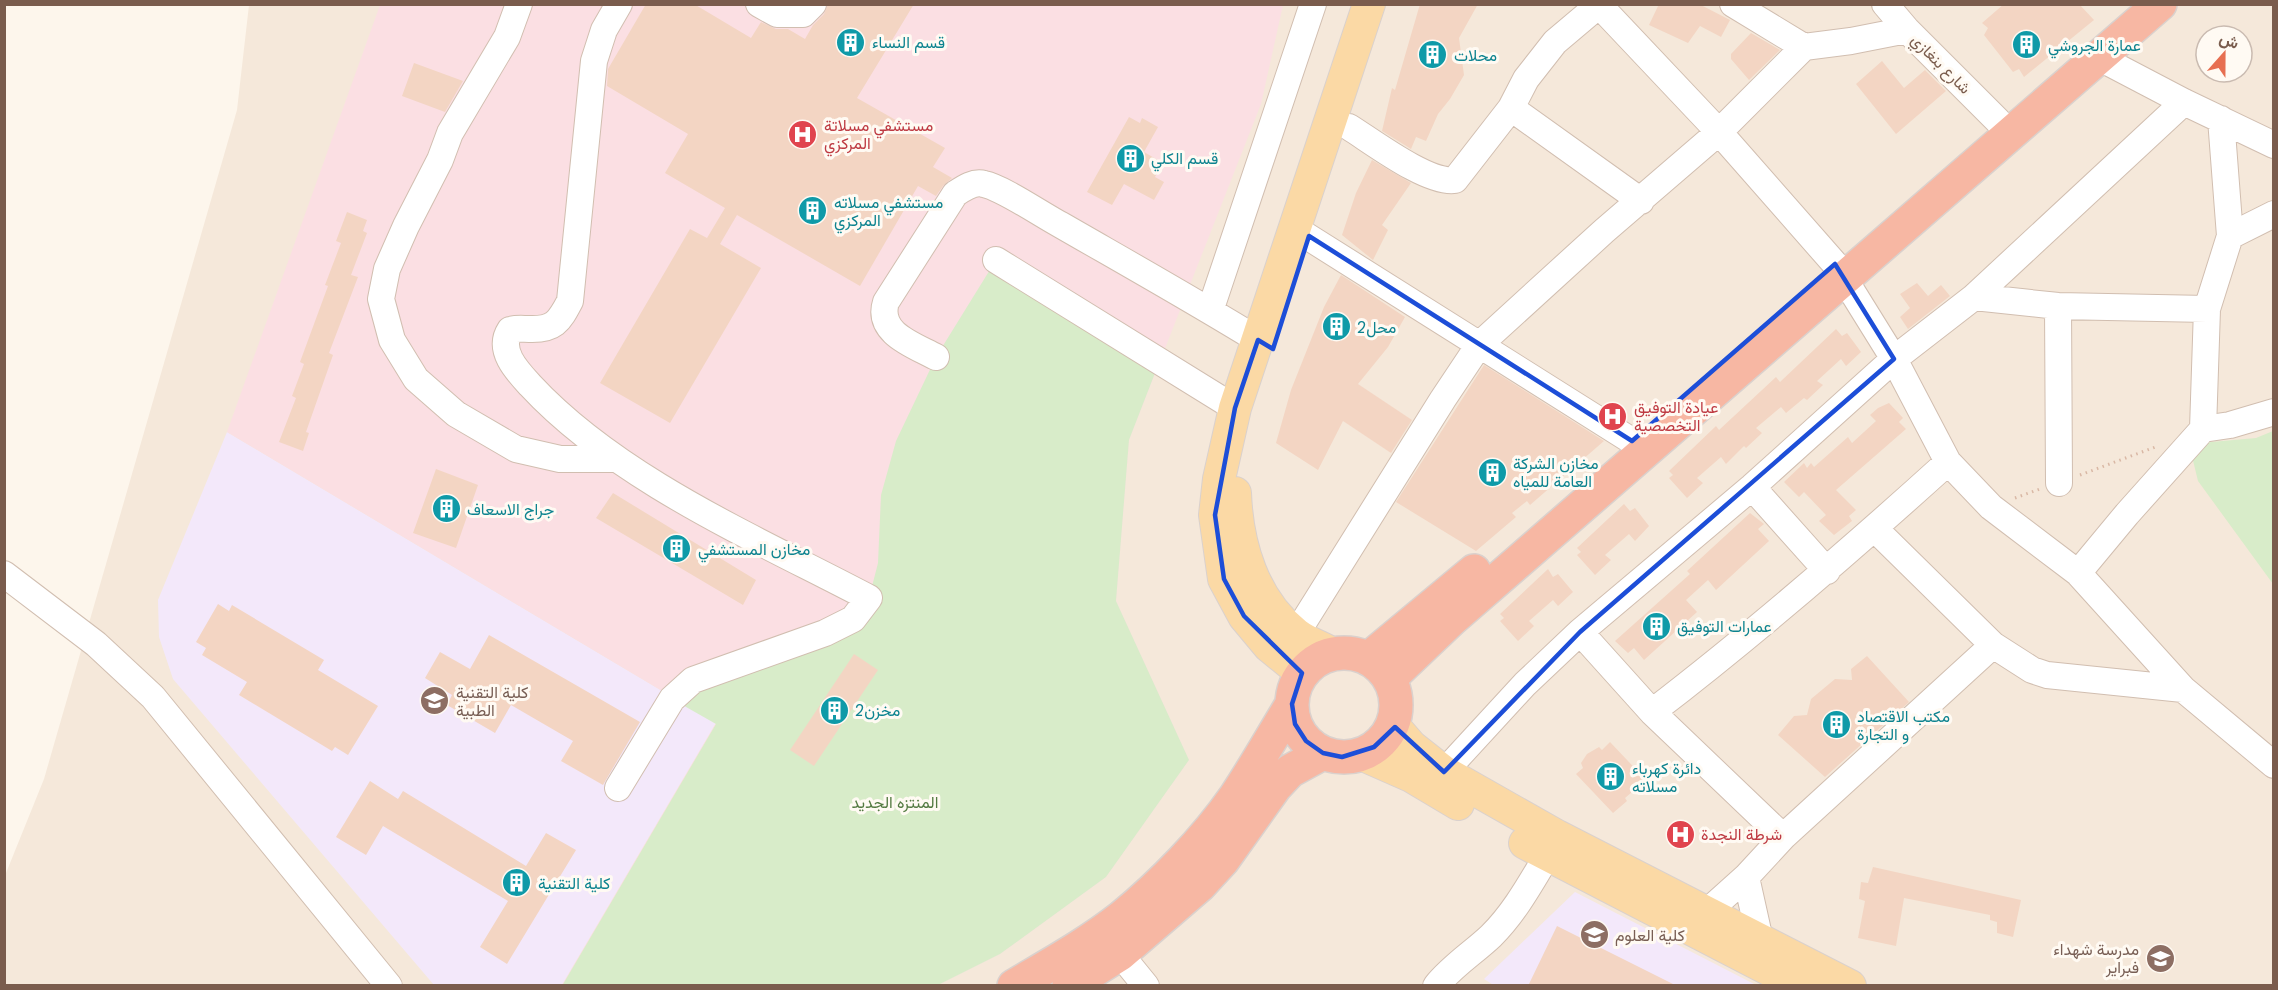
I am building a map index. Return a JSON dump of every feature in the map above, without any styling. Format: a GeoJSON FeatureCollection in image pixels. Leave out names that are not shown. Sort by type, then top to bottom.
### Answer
{"type":"FeatureCollection","features":[{"type":"Feature","properties":{"kind":"highway"},"geometry":{"type":"LineString","coordinates":[[1378,669],[1451,620],[1840,271],[1998,121],[2132,4]]}},
{"type":"Feature","properties":{"kind":"highway"},"geometry":{"type":"LineString","coordinates":[[1378,669],[1632,441],[2100,58],[2160,4]]}},
{"type":"Feature","properties":{"kind":"highway"},"geometry":{"type":"LineString","coordinates":[[1333,654],[1356,654],[1378,669],[1395,694],[1396,709],[1385,737],[1374,747],[1361,754],[1342,757],[1323,753],[1306,741],[1295,724],[1292,704],[1294,688],[1302,673],[1315,661],[1333,654]]}},
{"type":"Feature","properties":{"kind":"highway"},"geometry":{"type":"LineString","coordinates":[[1014,986],[1074,950],[1122,917],[1164,878],[1204,837],[1234,798],[1292,704]]}},
{"type":"Feature","properties":{"kind":"highway"},"geometry":{"type":"LineString","coordinates":[[1069,986],[1120,954],[1200,885],[1223,860],[1275,787],[1290,771],[1323,753]]}},
{"type":"Feature","properties":{"kind":"main road"},"geometry":{"type":"LineString","coordinates":[[1302,673],[1269,646],[1244,616],[1224,579],[1215,515],[1219,479],[1234,408],[1265,344],[1302,232],[1369,4]]}},
{"type":"Feature","properties":{"kind":"main road"},"geometry":{"type":"LineString","coordinates":[[1302,232],[1349,127],[1388,4]]}},
{"type":"Feature","properties":{"kind":"main road"},"geometry":{"type":"LineString","coordinates":[[1265,344],[1235,492],[1236,517],[1243,554],[1257,587],[1272,610],[1296,634],[1333,654]]}},
{"type":"Feature","properties":{"kind":"main road"},"geometry":{"type":"LineString","coordinates":[[1392,724],[1411,746],[1444,772],[1557,836],[1850,986]]}},
{"type":"Feature","properties":{"kind":"main road"},"geometry":{"type":"LineString","coordinates":[[1361,754],[1411,777],[1547,856],[1801,986]]}},
{"type":"Feature","properties":{"kind":"street"},"geometry":{"type":"LineString","coordinates":[[519,4],[507,37],[450,133],[440,160],[406,226],[387,269],[381,299],[392,340],[416,380],[456,414],[516,449],[560,459],[616,459]]}},
{"type":"Feature","properties":{"kind":"street"},"geometry":{"type":"LineString","coordinates":[[618,788],[672,699],[693,680],[825,633],[853,619],[869,598],[692,505],[616,459],[555,411],[520,374],[507,353],[504,344],[510,330],[550,327],[557,323],[570,302],[594,61],[604,30],[619,4]]}},
{"type":"Feature","properties":{"kind":"street"},"geometry":{"type":"LineString","coordinates":[[759,4],[777,14],[803,14],[813,4]]}},
{"type":"Feature","properties":{"kind":"street"},"geometry":{"type":"LineString","coordinates":[[1210,310],[1313,4]]}},
{"type":"Feature","properties":{"kind":"street"},"geometry":{"type":"LineString","coordinates":[[1733,4],[1804,47]]}},
{"type":"Feature","properties":{"kind":"street","name":"شارع بنغازي"},"geometry":{"type":"LineString","coordinates":[[1885,4],[1907,30],[1998,121]]}},
{"type":"Feature","properties":{"kind":"street"},"geometry":{"type":"LineString","coordinates":[[1349,127],[1428,176],[1446,181],[1455,180],[1511,108],[1526,79],[1555,42],[1599,5],[1719,132],[1840,271],[1894,359],[1948,462],[1991,507],[2078,573],[2183,689],[2274,765]]}},
{"type":"Feature","properties":{"kind":"street"},"geometry":{"type":"LineString","coordinates":[[1296,634],[1479,345],[1604,231],[1719,132],[1804,47],[1907,30]]}},
{"type":"Feature","properties":{"kind":"street"},"geometry":{"type":"LineString","coordinates":[[2100,58],[2274,145]]}},
{"type":"Feature","properties":{"kind":"street"},"geometry":{"type":"LineString","coordinates":[[1444,772],[1525,684],[1580,632],[1752,487],[1894,359],[1974,297],[2184,102]]}},
{"type":"Feature","properties":{"kind":"street"},"geometry":{"type":"LineString","coordinates":[[1511,108],[1542,133],[1641,201]]}},
{"type":"Feature","properties":{"kind":"street"},"geometry":{"type":"LineString","coordinates":[[2203,429],[2207,309],[2230,236],[2220,119]]}},
{"type":"Feature","properties":{"kind":"street"},"geometry":{"type":"LineString","coordinates":[[936,357],[896,335],[884,319],[883,312],[886,302],[955,194],[972,184],[980,183],[988,184],[1026,205],[1265,344]]}},
{"type":"Feature","properties":{"kind":"street"},"geometry":{"type":"LineString","coordinates":[[2230,236],[2274,214]]}},
{"type":"Feature","properties":{"kind":"street"},"geometry":{"type":"LineString","coordinates":[[1302,232],[1632,441]]}},
{"type":"Feature","properties":{"kind":"street"},"geometry":{"type":"LineString","coordinates":[[996,260],[1234,408]]}},
{"type":"Feature","properties":{"kind":"street"},"geometry":{"type":"LineString","coordinates":[[1974,297],[2058,306],[2207,309]]}},
{"type":"Feature","properties":{"kind":"street"},"geometry":{"type":"LineString","coordinates":[[2058,306],[2059,483]]}},
{"type":"Feature","properties":{"kind":"street"},"geometry":{"type":"LineString","coordinates":[[2078,573],[2203,429],[2230,425],[2274,412]]}},
{"type":"Feature","properties":{"kind":"street"},"geometry":{"type":"LineString","coordinates":[[1652,712],[1725,656],[1827,571],[1948,462]]}},
{"type":"Feature","properties":{"kind":"street"},"geometry":{"type":"LineString","coordinates":[[1752,487],[1827,571]]}},
{"type":"Feature","properties":{"kind":"street"},"geometry":{"type":"LineString","coordinates":[[1875,529],[1993,645],[2032,670],[2047,675],[2183,689]]}},
{"type":"Feature","properties":{"kind":"street"},"geometry":{"type":"LineString","coordinates":[[4,574],[96,644],[153,697],[389,986]]}},
{"type":"Feature","properties":{"kind":"street"},"geometry":{"type":"LineString","coordinates":[[1580,632],[1652,712],[1783,837]]}},
{"type":"Feature","properties":{"kind":"street"},"geometry":{"type":"LineString","coordinates":[[1707,912],[1746,877],[1783,837],[1993,645]]}},
{"type":"Feature","properties":{"kind":"street"},"geometry":{"type":"LineString","coordinates":[[1446,982],[1492,935],[1521,901],[1547,856]]}},
{"type":"Feature","properties":{"kind":"street"},"geometry":{"type":"LineString","coordinates":[[1746,877],[1760,940]]}},
{"type":"Feature","properties":{"kind":"street"},"geometry":{"type":"LineString","coordinates":[[1120,954],[1146,986]]}},
{"type":"Feature","properties":{"kind":"path"},"geometry":{"type":"LineString","coordinates":[[1991,507],[2159,446]]}},
{"type":"Feature","properties":{"kind":"highlighted area"},"geometry":{"type":"Polygon","coordinates":[[[1309,236],[1632,441],[1835,264],[1894,359],[1580,632],[1444,772],[1395,727],[1374,747],[1342,757],[1323,753],[1306,741],[1295,724],[1292,704],[1302,673],[1244,616],[1224,579],[1215,515],[1235,408],[1258,340],[1273,349],[1309,236]]]}},
{"type":"Feature","properties":{"kind":"shaded area"},"geometry":{"type":"Polygon","coordinates":[[[249,5],[2273,5],[2273,985],[5,986],[4,878],[44,779],[237,110],[249,5]]]}},
{"type":"Feature","properties":{"kind":"shaded area"},"geometry":{"type":"Polygon","coordinates":[[[380,5],[1283,5],[1261,104],[1129,440],[1116,601],[1189,760],[1106,877],[1000,954],[938,985],[562,985],[716,723],[227,432],[380,5]]]}},
{"type":"Feature","properties":{"kind":"shaded area","name":"كلية التقنية الطبية"},"geometry":{"type":"Polygon","coordinates":[[[227,432],[716,723],[562,985],[434,985],[173,679],[159,637],[158,600],[227,432]]]}},
{"type":"Feature","properties":{"kind":"shaded area","name":"كلية العلوم"},"geometry":{"type":"Polygon","coordinates":[[[1575,892],[1756,985],[1495,986],[1484,979],[1575,892]]]}},
{"type":"Feature","properties":{"kind":"green space","name":"المنتزه الجديد"},"geometry":{"type":"Polygon","coordinates":[[[996,260],[1157,368],[1129,440],[1116,601],[1189,760],[1106,877],[1000,954],[938,985],[562,986],[716,724],[672,699],[718,670],[869,598],[878,563],[881,495],[896,441],[936,357],[996,260]]]}},
{"type":"Feature","properties":{"kind":"green space"},"geometry":{"type":"Polygon","coordinates":[[[2273,431],[2273,584],[2198,481],[2189,444],[2256,438],[2273,431]]]}},
{"type":"Feature","properties":{"kind":"building","name":"مستشفي مسلاته المركزي"},"geometry":{"type":"Polygon","coordinates":[[[646,4],[694,4],[751,38],[761,22],[776,29],[788,29],[805,39],[813,25],[824,14],[828,4],[914,4],[857,98],[945,148],[933,167],[952,178],[936,196],[918,186],[860,286],[737,215],[720,244],[761,268],[670,423],[600,383],[690,229],[707,238],[725,208],[665,173],[688,134],[607,86],[608,69],[646,4]]]}},
{"type":"Feature","properties":{"kind":"building"},"geometry":{"type":"Polygon","coordinates":[[[1420,4],[1478,4],[1459,38],[1464,75],[1438,114],[1426,141],[1416,137],[1411,149],[1382,131],[1392,88],[1395,90],[1420,4]]]}},
{"type":"Feature","properties":{"kind":"building"},"geometry":{"type":"Polygon","coordinates":[[[1659,4],[1699,4],[1730,20],[1721,37],[1700,26],[1688,43],[1649,25],[1659,4]]]}},
{"type":"Feature","properties":{"kind":"building","name":"عمارة الجروشي"},"geometry":{"type":"Polygon","coordinates":[[[2004,4],[2079,4],[2094,20],[2024,77],[2019,69],[2013,72],[1984,35],[1988,28],[1982,23],[2004,4]]]}},
{"type":"Feature","properties":{"kind":"building"},"geometry":{"type":"Polygon","coordinates":[[[1751,33],[1780,50],[1749,80],[1731,59],[1731,54],[1751,33]]]}},
{"type":"Feature","properties":{"kind":"building"},"geometry":{"type":"Polygon","coordinates":[[[1882,61],[1904,88],[1925,70],[1946,91],[1896,134],[1856,84],[1882,61]]]}},
{"type":"Feature","properties":{"kind":"building"},"geometry":{"type":"Polygon","coordinates":[[[414,63],[463,81],[445,112],[402,96],[414,63]]]}},
{"type":"Feature","properties":{"kind":"building","name":"قسم الكلي"},"geometry":{"type":"Polygon","coordinates":[[[1129,117],[1140,123],[1142,118],[1158,127],[1144,152],[1163,163],[1155,177],[1164,182],[1154,200],[1124,184],[1112,205],[1087,192],[1129,117]]]}},
{"type":"Feature","properties":{"kind":"building"},"geometry":{"type":"Polygon","coordinates":[[[1372,160],[1411,183],[1382,225],[1388,230],[1373,260],[1342,235],[1356,193],[1372,160]]]}},
{"type":"Feature","properties":{"kind":"building"},"geometry":{"type":"Polygon","coordinates":[[[347,212],[367,220],[363,231],[367,233],[351,275],[358,277],[329,353],[333,355],[306,432],[309,433],[303,451],[279,442],[296,398],[292,396],[304,364],[300,362],[328,286],[325,285],[341,243],[336,241],[347,212]]]}},
{"type":"Feature","properties":{"kind":"building"},"geometry":{"type":"Polygon","coordinates":[[[1341,275],[1405,317],[1388,347],[1358,384],[1412,420],[1391,453],[1343,421],[1318,470],[1276,443],[1291,390],[1324,307],[1341,275]]]}},
{"type":"Feature","properties":{"kind":"building"},"geometry":{"type":"Polygon","coordinates":[[[1917,283],[1928,296],[1941,285],[1950,296],[1908,329],[1900,317],[1910,308],[1900,294],[1917,283]]]}},
{"type":"Feature","properties":{"kind":"building"},"geometry":{"type":"Polygon","coordinates":[[[1836,329],[1842,336],[1847,333],[1861,352],[1846,366],[1841,359],[1817,381],[1823,385],[1807,400],[1804,398],[1786,413],[1781,407],[1756,428],[1762,433],[1746,448],[1744,446],[1726,464],[1721,457],[1697,478],[1703,483],[1687,498],[1669,478],[1673,475],[1669,471],[1716,426],[1719,430],[1776,377],[1780,382],[1836,329]]]}},
{"type":"Feature","properties":{"kind":"building","name":"مخازن الشركة العامة للمياه"},"geometry":{"type":"Polygon","coordinates":[[[1484,365],[1604,441],[1530,505],[1527,501],[1512,513],[1516,517],[1476,551],[1396,502],[1484,365]]]}},
{"type":"Feature","properties":{"kind":"building"},"geometry":{"type":"Polygon","coordinates":[[[1889,403],[1903,418],[1899,422],[1906,429],[1836,490],[1856,510],[1849,516],[1852,521],[1834,535],[1819,521],[1826,515],[1804,492],[1799,497],[1784,482],[1804,463],[1807,468],[1811,463],[1814,467],[1848,437],[1852,443],[1876,421],[1870,415],[1889,403]]]}},
{"type":"Feature","properties":{"kind":"building","name":"جراج الاسعاف"},"geometry":{"type":"Polygon","coordinates":[[[436,469],[478,485],[456,548],[413,533],[436,469]]]}},
{"type":"Feature","properties":{"kind":"building","name":"مخازن المستشفي"},"geometry":{"type":"Polygon","coordinates":[[[613,493],[756,580],[743,605],[596,518],[613,493]]]}},
{"type":"Feature","properties":{"kind":"building"},"geometry":{"type":"Polygon","coordinates":[[[1624,504],[1630,511],[1635,508],[1649,526],[1635,541],[1629,534],[1605,555],[1611,560],[1595,575],[1577,555],[1581,552],[1577,548],[1624,504]]]}},
{"type":"Feature","properties":{"kind":"building"},"geometry":{"type":"Polygon","coordinates":[[[1750,513],[1764,524],[1758,529],[1769,541],[1716,590],[1708,580],[1686,600],[1697,612],[1644,660],[1634,648],[1628,653],[1615,641],[1690,574],[1687,571],[1750,513]]]}},
{"type":"Feature","properties":{"kind":"building"},"geometry":{"type":"Polygon","coordinates":[[[1548,569],[1553,577],[1558,574],[1573,592],[1558,606],[1553,600],[1529,621],[1534,626],[1518,641],[1500,621],[1504,618],[1500,614],[1548,569]]]}},
{"type":"Feature","properties":{"kind":"building"},"geometry":{"type":"Polygon","coordinates":[[[218,604],[229,611],[232,605],[324,660],[318,670],[378,706],[348,755],[335,747],[332,751],[239,695],[247,682],[202,655],[206,648],[196,642],[218,604]]]}},
{"type":"Feature","properties":{"kind":"building","name":"كلية التقنية الطبية"},"geometry":{"type":"Polygon","coordinates":[[[489,635],[640,722],[603,785],[561,761],[573,741],[511,705],[495,733],[447,705],[452,695],[425,678],[440,652],[470,669],[489,635]]]}},
{"type":"Feature","properties":{"kind":"building","name":"مخزن2"},"geometry":{"type":"Polygon","coordinates":[[[854,654],[878,670],[814,766],[790,750],[854,654]]]}},
{"type":"Feature","properties":{"kind":"building","name":"مكتب الاقتصاد و التجارة"},"geometry":{"type":"Polygon","coordinates":[[[1867,656],[1909,702],[1825,777],[1778,735],[1794,716],[1807,715],[1811,699],[1835,679],[1852,680],[1851,669],[1867,656]]]}},
{"type":"Feature","properties":{"kind":"building","name":"دائرة كهرباء مسلاته"},"geometry":{"type":"Polygon","coordinates":[[[1610,742],[1646,780],[1625,798],[1627,801],[1613,813],[1576,774],[1583,768],[1581,763],[1587,754],[1599,747],[1602,750],[1610,742]]]}},
{"type":"Feature","properties":{"kind":"building","name":"كلية التقنية"},"geometry":{"type":"Polygon","coordinates":[[[370,781],[398,799],[403,791],[526,866],[546,833],[576,850],[507,964],[480,947],[508,901],[383,826],[366,855],[336,837],[370,781]]]}},
{"type":"Feature","properties":{"kind":"building","name":"مدرسة شهداء فبراير"},"geometry":{"type":"Polygon","coordinates":[[[1873,867],[2021,900],[2013,937],[1997,933],[1997,922],[1990,920],[1990,915],[1904,898],[1896,946],[1858,938],[1865,901],[1859,899],[1861,882],[1868,883],[1873,867]]]}},
{"type":"Feature","properties":{"kind":"building"},"geometry":{"type":"Polygon","coordinates":[[[1557,926],[1677,986],[1528,986],[1557,926]]]}},
{"type":"Feature","properties":{"kind":"place","name":"قسم النساء"},"geometry":{"type":"Point","coordinates":[851,42]}},
{"type":"Feature","properties":{"kind":"place","name":"عمارة الجروشي"},"geometry":{"type":"Point","coordinates":[2027,45]}},
{"type":"Feature","properties":{"kind":"place","name":"محلات"},"geometry":{"type":"Point","coordinates":[1433,55]}},
{"type":"Feature","properties":{"kind":"place","name":"مستشفي مسلاتة المركزي"},"geometry":{"type":"Point","coordinates":[803,134]}},
{"type":"Feature","properties":{"kind":"place","name":"قسم الكلي"},"geometry":{"type":"Point","coordinates":[1130,158]}},
{"type":"Feature","properties":{"kind":"place","name":"مستشفي مسلاته المركزي"},"geometry":{"type":"Point","coordinates":[813,211]}},
{"type":"Feature","properties":{"kind":"place","name":"محل2"},"geometry":{"type":"Point","coordinates":[1336,327]}},
{"type":"Feature","properties":{"kind":"place","name":"عيادة التوفيق التخصصية"},"geometry":{"type":"Point","coordinates":[1613,416]}},
{"type":"Feature","properties":{"kind":"place","name":"مخازن الشركة العامة للمياه"},"geometry":{"type":"Point","coordinates":[1492,472]}},
{"type":"Feature","properties":{"kind":"place","name":"جراج الاسعاف"},"geometry":{"type":"Point","coordinates":[446,509]}},
{"type":"Feature","properties":{"kind":"place","name":"مخازن المستشفي"},"geometry":{"type":"Point","coordinates":[677,549]}},
{"type":"Feature","properties":{"kind":"place","name":"عمارات التوفيق"},"geometry":{"type":"Point","coordinates":[1656,626]}},
{"type":"Feature","properties":{"kind":"place","name":"كلية التقنية الطبية"},"geometry":{"type":"Point","coordinates":[435,701]}},
{"type":"Feature","properties":{"kind":"place","name":"مخزن2"},"geometry":{"type":"Point","coordinates":[834,710]}},
{"type":"Feature","properties":{"kind":"place","name":"مكتب الاقتصاد و التجارة"},"geometry":{"type":"Point","coordinates":[1836,725]}},
{"type":"Feature","properties":{"kind":"place","name":"دائرة كهرباء مسلاته"},"geometry":{"type":"Point","coordinates":[1611,777]}},
{"type":"Feature","properties":{"kind":"place","name":"شرطة النجدة"},"geometry":{"type":"Point","coordinates":[1680,834]}},
{"type":"Feature","properties":{"kind":"place","name":"كلية التقنية"},"geometry":{"type":"Point","coordinates":[517,883]}},
{"type":"Feature","properties":{"kind":"place","name":"كلية العلوم"},"geometry":{"type":"Point","coordinates":[1594,935]}},
{"type":"Feature","properties":{"kind":"place","name":"مدرسة شهداء فبراير"},"geometry":{"type":"Point","coordinates":[2160,958]}}]}
